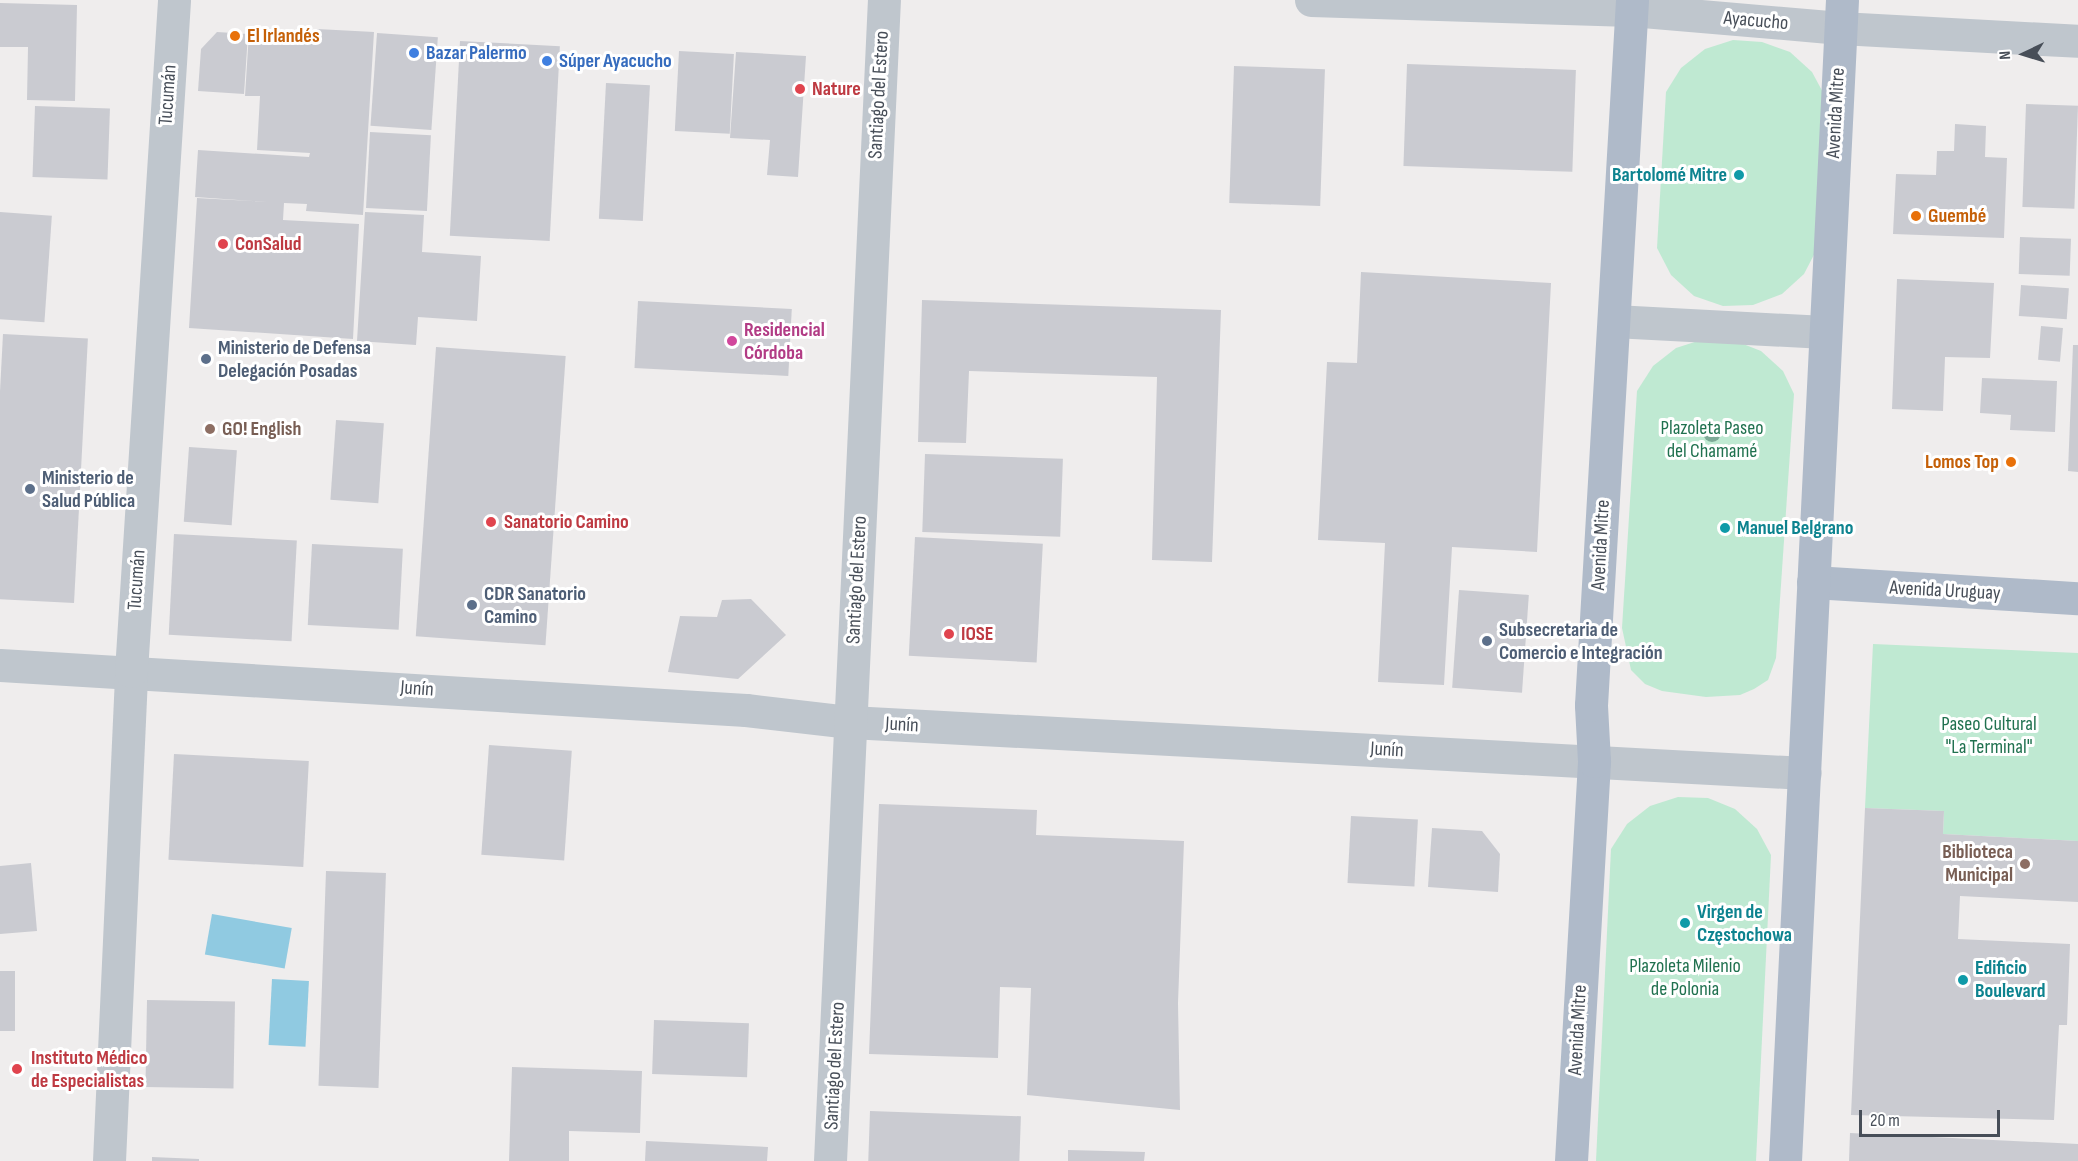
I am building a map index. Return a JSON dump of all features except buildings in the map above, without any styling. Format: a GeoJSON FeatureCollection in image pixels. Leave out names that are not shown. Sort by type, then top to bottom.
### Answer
{"type":"FeatureCollection","features":[{"type":"Feature","properties":{"kind":"main road","name":"Avenida Mitre"},"geometry":{"type":"LineString","coordinates":[[1571,1161],[1594,761],[1591,705],[1632,5]]}},
{"type":"Feature","properties":{"kind":"main road","name":"Avenida Mitre"},"geometry":{"type":"LineString","coordinates":[[1785,1161],[1841,14]]}},
{"type":"Feature","properties":{"kind":"main road","name":"Avenida Uruguay"},"geometry":{"type":"LineString","coordinates":[[1813,582],[2078,598]]}},
{"type":"Feature","properties":{"kind":"street","name":"Tucumán"},"geometry":{"type":"LineString","coordinates":[[109,1161],[131,671],[174,0]]}},
{"type":"Feature","properties":{"kind":"street","name":"Santiago del Estero"},"geometry":{"type":"LineString","coordinates":[[830,1161],[884,0]]}},
{"type":"Feature","properties":{"kind":"street","name":"Ayacucho"},"geometry":{"type":"LineString","coordinates":[[1311,0],[1632,5],[1841,14],[2078,41]]}},
{"type":"Feature","properties":{"kind":"street"},"geometry":{"type":"LineString","coordinates":[[1614,321],[1825,332]]}},
{"type":"Feature","properties":{"kind":"street","name":"Junín"},"geometry":{"type":"LineString","coordinates":[[0,665],[131,671],[746,710],[850,722],[1805,773]]}},
{"type":"Feature","properties":{"kind":"green space"},"geometry":{"type":"Polygon","coordinates":[[[1733,40],[1762,42],[1790,52],[1812,72],[1826,98],[1818,247],[1804,274],[1782,294],[1753,305],[1723,306],[1694,296],[1671,275],[1657,248],[1666,92],[1681,68],[1705,49],[1733,40]]]}},
{"type":"Feature","properties":{"kind":"green space","name":"Plazoleta Paseo del Chamamé"},"geometry":{"type":"Polygon","coordinates":[[[1704,339],[1733,340],[1761,351],[1783,371],[1794,394],[1776,658],[1768,680],[1754,689],[1740,695],[1706,697],[1662,691],[1645,684],[1631,670],[1622,628],[1637,391],[1653,366],[1676,348],[1704,339]]]}},
{"type":"Feature","properties":{"kind":"green space","name":"Paseo Cultural \"La Terminal\""},"geometry":{"type":"Polygon","coordinates":[[[1873,644],[2078,653],[2078,841],[1943,834],[1944,811],[1865,808],[1873,644]]]}},
{"type":"Feature","properties":{"kind":"green space","name":"Plazoleta Milenio de Polonia"},"geometry":{"type":"Polygon","coordinates":[[[1678,797],[1708,798],[1735,809],[1757,829],[1771,855],[1756,1161],[1596,1161],[1611,849],[1627,824],[1650,806],[1678,797]]]}},
{"type":"Feature","properties":{"kind":"water"},"geometry":{"type":"Polygon","coordinates":[[[212,914],[292,928],[285,968],[205,954],[212,914]]]}},
{"type":"Feature","properties":{"kind":"water"},"geometry":{"type":"Polygon","coordinates":[[[272,979],[309,981],[305,1047],[269,1045],[272,979]]]}},
{"type":"Feature","properties":{"kind":"place","name":"El Irlandés"},"geometry":{"type":"Point","coordinates":[235,36]}},
{"type":"Feature","properties":{"kind":"place","name":"Bazar Palermo"},"geometry":{"type":"Point","coordinates":[414,53]}},
{"type":"Feature","properties":{"kind":"place","name":"Súper Ayacucho"},"geometry":{"type":"Point","coordinates":[547,61]}},
{"type":"Feature","properties":{"kind":"place","name":"Nature"},"geometry":{"type":"Point","coordinates":[800,89]}},
{"type":"Feature","properties":{"kind":"place","name":"Bartolomé Mitre"},"geometry":{"type":"Point","coordinates":[1739,175]}},
{"type":"Feature","properties":{"kind":"place","name":"Guembé"},"geometry":{"type":"Point","coordinates":[1916,216]}},
{"type":"Feature","properties":{"kind":"place","name":"ConSalud"},"geometry":{"type":"Point","coordinates":[223,244]}},
{"type":"Feature","properties":{"kind":"place","name":"Residencial Córdoba"},"geometry":{"type":"Point","coordinates":[732,341]}},
{"type":"Feature","properties":{"kind":"place","name":"Ministerio de Defensa Delegación Posadas"},"geometry":{"type":"Point","coordinates":[206,359]}},
{"type":"Feature","properties":{"kind":"place","name":"GO! English"},"geometry":{"type":"Point","coordinates":[210,429]}},
{"type":"Feature","properties":{"kind":"place","name":"Lomos Top"},"geometry":{"type":"Point","coordinates":[2011,462]}},
{"type":"Feature","properties":{"kind":"place","name":"Ministerio de Salud Pública"},"geometry":{"type":"Point","coordinates":[30,489]}},
{"type":"Feature","properties":{"kind":"place","name":"Sanatorio Camino"},"geometry":{"type":"Point","coordinates":[491,522]}},
{"type":"Feature","properties":{"kind":"place","name":"Manuel Belgrano"},"geometry":{"type":"Point","coordinates":[1725,528]}},
{"type":"Feature","properties":{"kind":"place","name":"CDR Sanatorio Camino"},"geometry":{"type":"Point","coordinates":[472,605]}},
{"type":"Feature","properties":{"kind":"place","name":"IOSE"},"geometry":{"type":"Point","coordinates":[949,634]}},
{"type":"Feature","properties":{"kind":"place","name":"Subsecretaria de Comercio e Integración"},"geometry":{"type":"Point","coordinates":[1487,641]}},
{"type":"Feature","properties":{"kind":"place","name":"Biblioteca Municipal"},"geometry":{"type":"Point","coordinates":[2025,864]}},
{"type":"Feature","properties":{"kind":"place","name":"Virgen de Częstochowa"},"geometry":{"type":"Point","coordinates":[1685,923]}},
{"type":"Feature","properties":{"kind":"place","name":"Edificio Boulevard"},"geometry":{"type":"Point","coordinates":[1963,980]}},
{"type":"Feature","properties":{"kind":"place","name":"Instituto Médico de Especialistas"},"geometry":{"type":"Point","coordinates":[17,1069]}}]}
